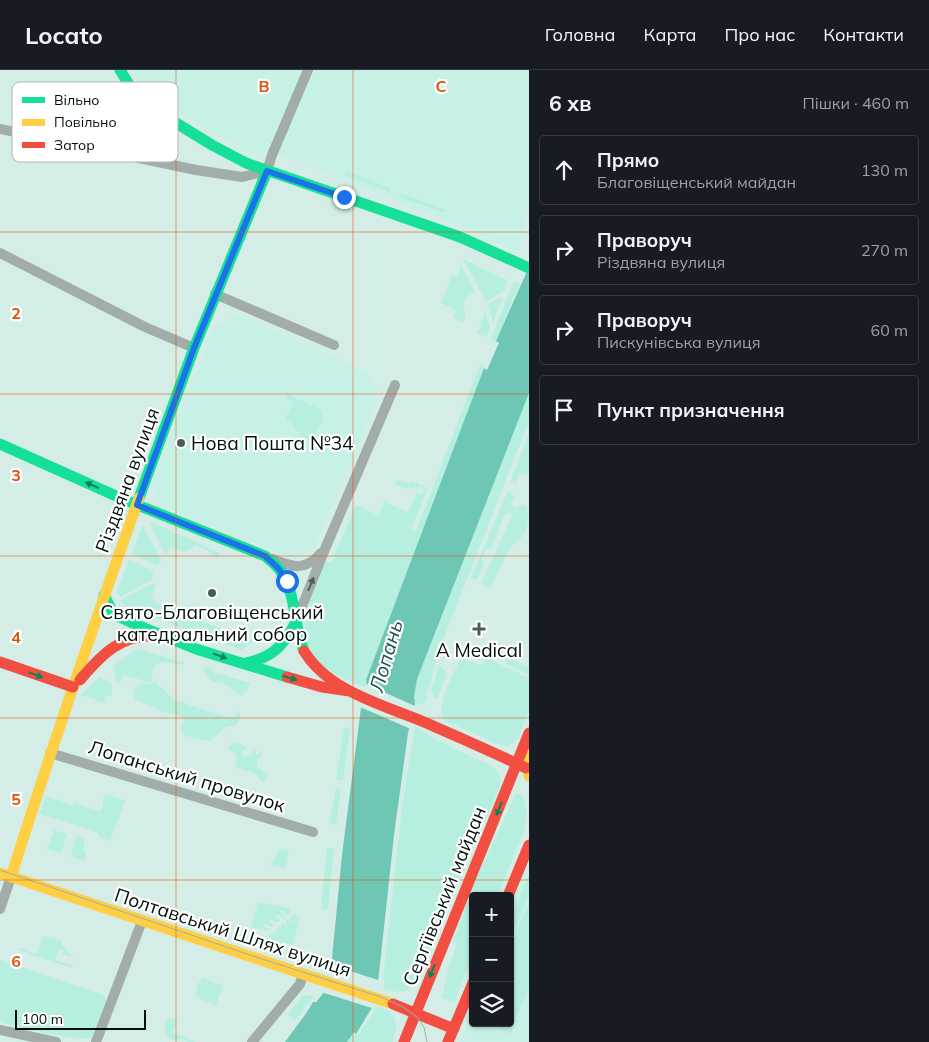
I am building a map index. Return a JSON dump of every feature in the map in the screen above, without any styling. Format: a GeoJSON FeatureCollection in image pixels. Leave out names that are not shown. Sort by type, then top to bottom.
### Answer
{"type":"FeatureCollection","features":[{"type":"Feature","properties":{"kind":"street"},"geometry":{"type":"LineString","coordinates":[[120,70],[127,82]]}},
{"type":"Feature","properties":{"kind":"street","name":"Різдвяна вулиця"},"geometry":{"type":"LineString","coordinates":[[0,909],[12,877],[50,753],[104,595],[194,348],[308,70]]}},
{"type":"Feature","properties":{"kind":"street"},"geometry":{"type":"LineString","coordinates":[[178,124],[228,154],[267,171],[422,223],[526,266]]}},
{"type":"Feature","properties":{"kind":"street"},"geometry":{"type":"LineString","coordinates":[[164,162],[242,177],[267,171]]}},
{"type":"Feature","properties":{"kind":"street"},"geometry":{"type":"LineString","coordinates":[[0,253],[145,327],[194,348]]}},
{"type":"Feature","properties":{"kind":"street"},"geometry":{"type":"LineString","coordinates":[[215,294],[334,345]]}},
{"type":"Feature","properties":{"kind":"street"},"geometry":{"type":"LineString","coordinates":[[243,664],[262,660],[276,652],[283,644],[297,619],[395,385]]}},
{"type":"Feature","properties":{"kind":"street"},"geometry":{"type":"LineString","coordinates":[[0,444],[137,505],[292,566],[304,566],[314,561],[325,549]]}},
{"type":"Feature","properties":{"kind":"street"},"geometry":{"type":"LineString","coordinates":[[265,556],[278,568],[287,581],[295,604],[302,647],[311,662],[320,671],[351,691],[516,763],[529,771]]}},
{"type":"Feature","properties":{"kind":"street"},"geometry":{"type":"LineString","coordinates":[[104,595],[112,611],[118,616],[165,637],[243,664],[337,691],[351,691]]}},
{"type":"Feature","properties":{"kind":"street"},"geometry":{"type":"LineString","coordinates":[[0,662],[73,687],[94,662],[105,652],[124,640],[147,635],[165,637]]}},
{"type":"Feature","properties":{"kind":"street"},"geometry":{"type":"LineString","coordinates":[[527,738],[529,771]]}},
{"type":"Feature","properties":{"kind":"street","name":"Сергіївський майдан"},"geometry":{"type":"LineString","coordinates":[[404,1042],[527,738]]}},
{"type":"Feature","properties":{"kind":"street","name":"Лопанський провулок"},"geometry":{"type":"LineString","coordinates":[[50,753],[313,832]]}},
{"type":"Feature","properties":{"kind":"street"},"geometry":{"type":"LineString","coordinates":[[510,892],[529,845]]}},
{"type":"Feature","properties":{"kind":"street","name":"Полтавський Шлях вулиця"},"geometry":{"type":"LineString","coordinates":[[0,873],[380,999],[454,1029]]}},
{"type":"Feature","properties":{"kind":"street"},"geometry":{"type":"LineString","coordinates":[[96,1042],[142,921]]}},
{"type":"Feature","properties":{"kind":"street"},"geometry":{"type":"LineString","coordinates":[[252,1042],[300,984],[303,974]]}},
{"type":"Feature","properties":{"kind":"street"},"geometry":{"type":"LineString","coordinates":[[448,1042],[469,993]]}},
{"type":"Feature","properties":{"kind":"street"},"geometry":{"type":"LineString","coordinates":[[0,1030],[56,1042]]}},
{"type":"Feature","properties":{"kind":"shaded area"},"geometry":{"type":"Polygon","coordinates":[[[133,70],[529,70],[529,198],[518,253],[465,228],[286,157],[267,151],[257,157],[178,111],[178,82],[140,82],[133,70]]]}},
{"type":"Feature","properties":{"kind":"shaded area"},"geometry":{"type":"Polygon","coordinates":[[[346,171],[390,188],[389,192],[345,175],[346,171]]]}},
{"type":"Feature","properties":{"kind":"shaded area"},"geometry":{"type":"Polygon","coordinates":[[[401,193],[446,210],[445,213],[399,197],[401,193]]]}},
{"type":"Feature","properties":{"kind":"shaded area"},"geometry":{"type":"Polygon","coordinates":[[[463,259],[508,281],[504,291],[486,301],[463,259]]]}},
{"type":"Feature","properties":{"kind":"shaded area"},"geometry":{"type":"Polygon","coordinates":[[[461,266],[475,292],[468,296],[464,302],[466,316],[463,322],[453,318],[456,310],[441,303],[452,275],[457,277],[461,266]]]}},
{"type":"Feature","properties":{"kind":"shaded area"},"geometry":{"type":"Polygon","coordinates":[[[514,281],[520,284],[515,296],[512,297],[513,300],[496,341],[491,338],[514,281]]]}},
{"type":"Feature","properties":{"kind":"shaded area"},"geometry":{"type":"Polygon","coordinates":[[[503,296],[493,323],[488,304],[503,296]]]}},
{"type":"Feature","properties":{"kind":"shaded area"},"geometry":{"type":"Polygon","coordinates":[[[485,311],[490,328],[487,337],[477,333],[485,311]]]}},
{"type":"Feature","properties":{"kind":"shaded area"},"geometry":{"type":"Polygon","coordinates":[[[235,315],[239,315],[366,372],[379,393],[349,467],[345,468],[343,473],[345,478],[314,548],[293,559],[161,505],[153,488],[153,480],[214,327],[235,315]]]}},
{"type":"Feature","properties":{"kind":"shaded area"},"geometry":{"type":"Polygon","coordinates":[[[480,365],[484,368],[366,680],[365,687],[330,671],[317,659],[309,646],[305,633],[306,619],[314,590],[325,561],[331,563],[356,505],[378,515],[384,502],[408,512],[417,492],[422,494],[425,489],[419,486],[417,490],[410,487],[408,489],[395,485],[397,480],[410,484],[411,481],[428,488],[411,529],[416,531],[480,365]]]}},
{"type":"Feature","properties":{"kind":"shaded area"},"geometry":{"type":"Polygon","coordinates":[[[529,393],[529,421],[443,640],[426,695],[428,696],[424,705],[418,703],[417,705],[415,704],[414,697],[417,679],[529,393]]]}},
{"type":"Feature","properties":{"kind":"shaded area"},"geometry":{"type":"Polygon","coordinates":[[[287,394],[320,409],[323,417],[322,424],[320,423],[312,442],[303,439],[290,422],[285,420],[293,402],[285,398],[287,394]]]}},
{"type":"Feature","properties":{"kind":"shaded area"},"geometry":{"type":"Polygon","coordinates":[[[529,433],[529,471],[527,475],[519,473],[516,484],[511,481],[529,433]]]}},
{"type":"Feature","properties":{"kind":"shaded area"},"geometry":{"type":"Polygon","coordinates":[[[509,491],[514,496],[511,505],[515,508],[522,504],[527,506],[528,523],[524,534],[509,550],[490,588],[481,584],[512,516],[511,514],[507,513],[503,517],[492,548],[485,550],[482,559],[484,563],[477,580],[471,578],[509,491]]]}},
{"type":"Feature","properties":{"kind":"shaded area"},"geometry":{"type":"Polygon","coordinates":[[[149,521],[220,553],[218,559],[196,545],[184,552],[170,547],[166,556],[149,521]]]}},
{"type":"Feature","properties":{"kind":"shaded area"},"geometry":{"type":"Polygon","coordinates":[[[142,525],[162,561],[156,565],[132,554],[142,525]]]}},
{"type":"Feature","properties":{"kind":"shaded area"},"geometry":{"type":"Polygon","coordinates":[[[129,560],[154,571],[151,580],[120,597],[117,592],[129,560]]]}},
{"type":"Feature","properties":{"kind":"shaded area"},"geometry":{"type":"Polygon","coordinates":[[[157,582],[152,598],[158,604],[253,641],[242,650],[126,607],[121,600],[157,582]]]}},
{"type":"Feature","properties":{"kind":"shaded area"},"geometry":{"type":"Polygon","coordinates":[[[142,650],[184,663],[184,665],[160,663],[154,668],[151,683],[123,674],[120,683],[115,680],[114,666],[130,653],[142,650]]]}},
{"type":"Feature","properties":{"kind":"shaded area"},"geometry":{"type":"Polygon","coordinates":[[[461,658],[481,665],[487,658],[529,678],[529,711],[518,738],[512,744],[507,746],[500,745],[445,721],[442,715],[443,698],[461,658]]]}},
{"type":"Feature","properties":{"kind":"shaded area"},"geometry":{"type":"Polygon","coordinates":[[[507,659],[511,661],[512,659],[529,667],[529,675],[505,663],[507,659]]]}},
{"type":"Feature","properties":{"kind":"shaded area"},"geometry":{"type":"Polygon","coordinates":[[[439,665],[446,671],[446,676],[437,699],[432,696],[433,692],[431,691],[439,665]]]}},
{"type":"Feature","properties":{"kind":"shaded area"},"geometry":{"type":"Polygon","coordinates":[[[205,667],[210,668],[213,672],[250,683],[247,691],[241,696],[228,686],[210,680],[204,671],[205,667]]]}},
{"type":"Feature","properties":{"kind":"shaded area"},"geometry":{"type":"Polygon","coordinates":[[[100,677],[112,683],[112,697],[106,696],[105,703],[80,695],[100,677]]]}},
{"type":"Feature","properties":{"kind":"shaded area"},"geometry":{"type":"Polygon","coordinates":[[[155,682],[174,700],[229,718],[234,717],[239,711],[239,719],[235,726],[227,726],[209,741],[186,736],[180,729],[184,720],[181,716],[166,713],[135,699],[133,690],[137,686],[155,682]]]}},
{"type":"Feature","properties":{"kind":"shaded area"},"geometry":{"type":"Polygon","coordinates":[[[415,726],[435,739],[491,766],[499,774],[501,783],[418,979],[407,990],[399,992],[383,989],[385,983],[383,980],[402,806],[415,726]]]}},
{"type":"Feature","properties":{"kind":"shaded area"},"geometry":{"type":"Polygon","coordinates":[[[344,727],[350,728],[343,781],[336,780],[344,727]]]}},
{"type":"Feature","properties":{"kind":"shaded area"},"geometry":{"type":"Polygon","coordinates":[[[235,742],[249,747],[241,752],[243,757],[251,756],[253,748],[256,751],[256,755],[261,751],[263,753],[257,761],[257,766],[268,775],[263,782],[257,774],[235,767],[237,762],[236,754],[228,749],[231,743],[235,742]]]}},
{"type":"Feature","properties":{"kind":"shaded area"},"geometry":{"type":"Polygon","coordinates":[[[336,788],[341,789],[336,825],[329,824],[336,788]]]}},
{"type":"Feature","properties":{"kind":"shaded area"},"geometry":{"type":"Polygon","coordinates":[[[105,794],[125,800],[110,841],[100,838],[97,832],[40,814],[45,796],[73,805],[77,802],[82,806],[101,811],[105,794]]]}},
{"type":"Feature","properties":{"kind":"shaded area"},"geometry":{"type":"Polygon","coordinates":[[[516,794],[521,794],[526,807],[524,831],[499,892],[471,892],[516,794]]]}},
{"type":"Feature","properties":{"kind":"shaded area"},"geometry":{"type":"Polygon","coordinates":[[[54,830],[67,834],[61,853],[47,849],[54,830]]]}},
{"type":"Feature","properties":{"kind":"shaded area"},"geometry":{"type":"Polygon","coordinates":[[[77,835],[85,840],[83,849],[86,852],[84,861],[71,856],[77,835]]]}},
{"type":"Feature","properties":{"kind":"shaded area"},"geometry":{"type":"Polygon","coordinates":[[[327,848],[334,848],[328,909],[321,909],[327,848]]]}},
{"type":"Feature","properties":{"kind":"shaded area"},"geometry":{"type":"Polygon","coordinates":[[[279,849],[289,851],[286,869],[271,865],[279,849]]]}},
{"type":"Feature","properties":{"kind":"shaded area"},"geometry":{"type":"Polygon","coordinates":[[[529,855],[529,1042],[460,1042],[469,1019],[469,1027],[514,1027],[513,892],[529,855]]]}},
{"type":"Feature","properties":{"kind":"shaded area"},"geometry":{"type":"Polygon","coordinates":[[[529,875],[529,895],[514,930],[514,911],[529,875]]]}},
{"type":"Feature","properties":{"kind":"shaded area"},"geometry":{"type":"Polygon","coordinates":[[[469,898],[469,966],[454,1002],[442,998],[448,969],[457,944],[453,942],[469,898]]]}},
{"type":"Feature","properties":{"kind":"shaded area"},"geometry":{"type":"Polygon","coordinates":[[[258,902],[289,908],[291,912],[287,915],[281,910],[280,912],[285,917],[283,918],[276,914],[276,917],[280,920],[277,923],[270,919],[270,922],[275,925],[271,927],[264,924],[263,926],[269,929],[266,931],[251,927],[258,902]]]}},
{"type":"Feature","properties":{"kind":"shaded area"},"geometry":{"type":"Polygon","coordinates":[[[529,903],[529,987],[514,1022],[514,982],[514,939],[529,903]]]}},
{"type":"Feature","properties":{"kind":"shaded area"},"geometry":{"type":"Polygon","coordinates":[[[294,914],[300,918],[293,944],[282,942],[280,946],[267,942],[273,932],[278,936],[275,930],[278,927],[284,931],[280,926],[283,923],[288,927],[285,921],[288,920],[293,923],[290,918],[294,914]]]}},
{"type":"Feature","properties":{"kind":"shaded area"},"geometry":{"type":"Polygon","coordinates":[[[42,936],[61,940],[63,947],[73,957],[63,954],[64,951],[59,949],[55,960],[73,966],[72,968],[18,950],[19,948],[37,954],[42,936]]]}},
{"type":"Feature","properties":{"kind":"shaded area"},"geometry":{"type":"Polygon","coordinates":[[[0,960],[104,995],[106,1002],[92,1037],[61,1036],[0,1022],[0,960]]]}},
{"type":"Feature","properties":{"kind":"shaded area"},"geometry":{"type":"Polygon","coordinates":[[[203,978],[223,986],[216,1005],[197,998],[197,987],[203,978]]]}},
{"type":"Feature","properties":{"kind":"shaded area"},"geometry":{"type":"Polygon","coordinates":[[[303,996],[314,996],[295,1021],[289,1016],[289,1012],[303,996]]]}},
{"type":"Feature","properties":{"kind":"shaded area"},"geometry":{"type":"Polygon","coordinates":[[[378,1006],[390,1012],[395,1020],[396,1029],[393,1042],[347,1042],[354,1032],[358,1035],[378,1006]]]}},
{"type":"Feature","properties":{"kind":"shaded area"},"geometry":{"type":"Polygon","coordinates":[[[169,1018],[177,1021],[172,1032],[196,1042],[188,1042],[180,1038],[178,1041],[170,1038],[165,1029],[169,1018]]]}},
{"type":"Feature","properties":{"kind":"shaded area"},"geometry":{"type":"Polygon","coordinates":[[[512,1027],[513,1028],[511,1034],[497,1028],[512,1027]]]}},
{"type":"Feature","properties":{"kind":"water","name":"Лопань"},"geometry":{"type":"Polygon","coordinates":[[[529,267],[529,393],[417,679],[414,697],[415,704],[408,733],[394,835],[376,1001],[356,1034],[354,1032],[347,1042],[285,1042],[313,1002],[316,1002],[322,995],[330,979],[342,855],[361,708],[367,685],[366,680],[484,368],[487,370],[499,343],[496,341],[529,267]]]}},
{"type":"Feature","properties":{"kind":"pier"},"geometry":{"type":"Polygon","coordinates":[[[366,684],[417,707],[411,729],[360,707],[366,684]]]}},
{"type":"Feature","properties":{"kind":"pier"},"geometry":{"type":"Polygon","coordinates":[[[329,964],[381,981],[375,1009],[321,992],[327,979],[329,964]]]}},
{"type":"Feature","properties":{"kind":"tram line"},"geometry":{"type":"LineString","coordinates":[[0,870],[256,957],[381,997],[403,1007],[417,1017],[424,1027],[427,1042]]}},
{"type":"Feature","properties":{"kind":"traffic: fast"},"geometry":{"type":"LineString","coordinates":[[120,70],[127,82]]}},
{"type":"Feature","properties":{"kind":"traffic: fast"},"geometry":{"type":"LineString","coordinates":[[178,124],[246,163],[460,237],[529,268]]}},
{"type":"Feature","properties":{"kind":"traffic: fast"},"geometry":{"type":"LineString","coordinates":[[139,498],[194,348],[267,171]]}},
{"type":"Feature","properties":{"kind":"traffic: fast"},"geometry":{"type":"LineString","coordinates":[[0,444],[125,500],[265,556],[279,569],[285,578],[292,598],[304,651]]}},
{"type":"Feature","properties":{"kind":"traffic: fast"},"geometry":{"type":"LineString","coordinates":[[104,595],[112,611],[137,625],[196,649],[287,677]]}},
{"type":"Feature","properties":{"kind":"traffic: fast"},"geometry":{"type":"LineString","coordinates":[[246,663],[264,657],[277,649],[283,643],[297,620]]}},
{"type":"Feature","properties":{"kind":"traffic: slow"},"geometry":{"type":"LineString","coordinates":[[11,877],[73,687],[139,498]]}},
{"type":"Feature","properties":{"kind":"traffic: slow"},"geometry":{"type":"LineString","coordinates":[[524,745],[529,776]]}},
{"type":"Feature","properties":{"kind":"traffic: slow"},"geometry":{"type":"LineString","coordinates":[[0,873],[393,1004]]}},
{"type":"Feature","properties":{"kind":"traffic: jam"},"geometry":{"type":"LineString","coordinates":[[80,680],[105,654],[123,642],[144,636],[157,636]]}},
{"type":"Feature","properties":{"kind":"traffic: jam"},"geometry":{"type":"LineString","coordinates":[[304,651],[314,665],[342,687],[374,703],[424,722],[526,768]]}},
{"type":"Feature","properties":{"kind":"traffic: jam"},"geometry":{"type":"LineString","coordinates":[[0,662],[73,687]]}},
{"type":"Feature","properties":{"kind":"traffic: jam"},"geometry":{"type":"LineString","coordinates":[[287,677],[322,687],[350,691]]}},
{"type":"Feature","properties":{"kind":"traffic: jam"},"geometry":{"type":"LineString","coordinates":[[404,1042],[529,733]]}},
{"type":"Feature","properties":{"kind":"traffic: jam"},"geometry":{"type":"LineString","coordinates":[[510,892],[529,845]]}},
{"type":"Feature","properties":{"kind":"traffic: jam"},"geometry":{"type":"LineString","coordinates":[[448,1042],[469,992]]}},
{"type":"Feature","properties":{"kind":"traffic: jam"},"geometry":{"type":"LineString","coordinates":[[393,1004],[454,1029]]}},
{"type":"Feature","properties":{"kind":"place","name":"Нова Пошта №34"},"geometry":{"type":"Point","coordinates":[181,443]}},
{"type":"Feature","properties":{"kind":"place","name":"Свято-Благовіщенський катедральний собор"},"geometry":{"type":"Point","coordinates":[212,593]}},
{"type":"Feature","properties":{"kind":"place","name":"A Medical"},"geometry":{"type":"Point","coordinates":[479,629]}},
{"type":"Feature","properties":{"kind":"route"},"geometry":{"type":"LineString","coordinates":[[287,581],[273,562],[265,556],[137,505],[215,294],[267,171],[344,197]]}}]}
